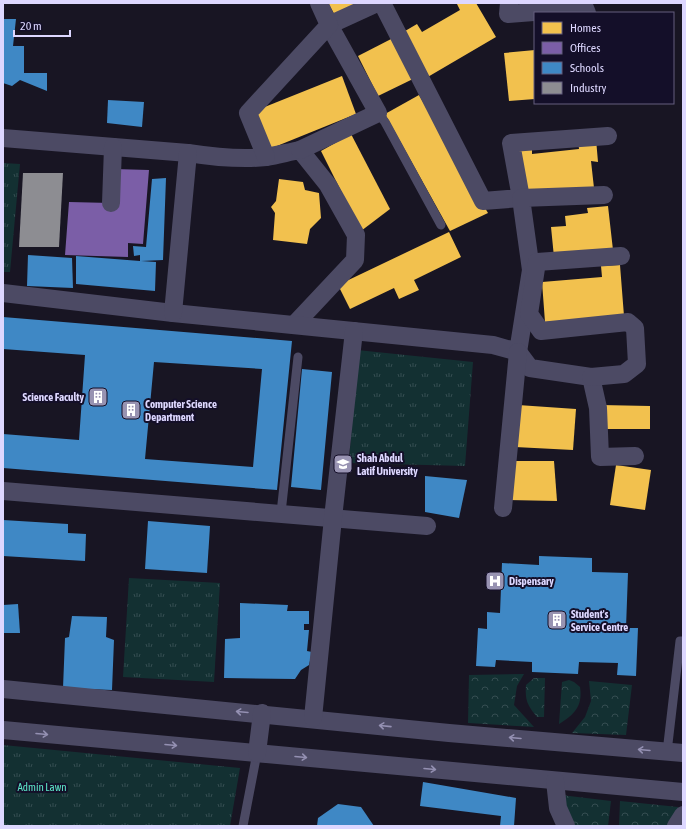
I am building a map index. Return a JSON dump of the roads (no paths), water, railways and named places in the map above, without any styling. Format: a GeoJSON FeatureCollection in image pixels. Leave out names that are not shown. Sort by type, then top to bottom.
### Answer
{"type":"FeatureCollection","features":[{"type":"Feature","properties":{"kind":"street"},"geometry":{"type":"LineString","coordinates":[[3,138],[232,158],[266,157],[300,150],[378,113],[329,25],[319,3]]}},
{"type":"Feature","properties":{"kind":"street"},"geometry":{"type":"LineString","coordinates":[[266,157],[248,113],[329,25],[377,3]]}},
{"type":"Feature","properties":{"kind":"street"},"geometry":{"type":"LineString","coordinates":[[382,3],[484,201],[604,195]]}},
{"type":"Feature","properties":{"kind":"street"},"geometry":{"type":"LineString","coordinates":[[509,3],[508,14],[585,8],[587,12]]}},
{"type":"Feature","properties":{"kind":"street"},"geometry":{"type":"LineString","coordinates":[[503,508],[518,352],[531,270],[521,198],[511,143],[608,136]]}},
{"type":"Feature","properties":{"kind":"street"},"geometry":{"type":"LineString","coordinates":[[111,203],[113,147]]}},
{"type":"Feature","properties":{"kind":"street"},"geometry":{"type":"LineString","coordinates":[[294,325],[355,260],[356,235],[328,185],[300,150]]}},
{"type":"Feature","properties":{"kind":"street"},"geometry":{"type":"LineString","coordinates":[[173,313],[188,153]]}},
{"type":"Feature","properties":{"kind":"street"},"geometry":{"type":"LineString","coordinates":[[3,293],[173,313],[493,346],[518,352],[530,368],[591,378],[624,374],[637,364],[635,328],[628,322],[540,331],[529,314],[537,262],[621,256]]}},
{"type":"Feature","properties":{"kind":"street"},"geometry":{"type":"LineString","coordinates":[[313,718],[354,331]]}},
{"type":"Feature","properties":{"kind":"street"},"geometry":{"type":"LineString","coordinates":[[591,378],[598,408],[600,457],[636,456]]}},
{"type":"Feature","properties":{"kind":"street"},"geometry":{"type":"LineString","coordinates":[[3,491],[427,526]]}},
{"type":"Feature","properties":{"kind":"street"},"geometry":{"type":"LineString","coordinates":[[3,689],[313,718],[449,733],[675,753]]}},
{"type":"Feature","properties":{"kind":"street"},"geometry":{"type":"LineString","coordinates":[[257,753],[262,714]]}},
{"type":"Feature","properties":{"kind":"street"},"geometry":{"type":"LineString","coordinates":[[3,730],[683,792]]}},
{"type":"Feature","properties":{"kind":"street"},"geometry":{"type":"LineString","coordinates":[[555,780],[558,808],[566,826]]}},
{"type":"Feature","properties":{"kind":"street"},"geometry":{"type":"LineString","coordinates":[[676,826],[683,815]]}},
{"type":"Feature","properties":{"kind":"lane"},"geometry":{"type":"LineString","coordinates":[[378,113],[385,122],[441,225]]}},
{"type":"Feature","properties":{"kind":"lane"},"geometry":{"type":"LineString","coordinates":[[281,514],[298,357]]}},
{"type":"Feature","properties":{"kind":"lane"},"geometry":{"type":"LineString","coordinates":[[675,753],[680,641],[683,641]]}},
{"type":"Feature","properties":{"kind":"lane"},"geometry":{"type":"LineString","coordinates":[[243,826],[257,753]]}},
{"type":"Feature","properties":{"kind":"place","name":"Science Faculty"},"geometry":{"type":"Point","coordinates":[98,397]}},
{"type":"Feature","properties":{"kind":"place","name":"Computer Science Department"},"geometry":{"type":"Point","coordinates":[131,410]}},
{"type":"Feature","properties":{"kind":"place","name":"Shah Abdul Latif University"},"geometry":{"type":"Point","coordinates":[343,464]}},
{"type":"Feature","properties":{"kind":"place","name":"Dispensary"},"geometry":{"type":"Point","coordinates":[495,581]}},
{"type":"Feature","properties":{"kind":"place","name":"Student's Service Centre"},"geometry":{"type":"Point","coordinates":[557,620]}},
{"type":"Feature","properties":{"kind":"park label","name":"Admin Lawn"},"geometry":{"type":"Point","coordinates":[42,787]}}]}
